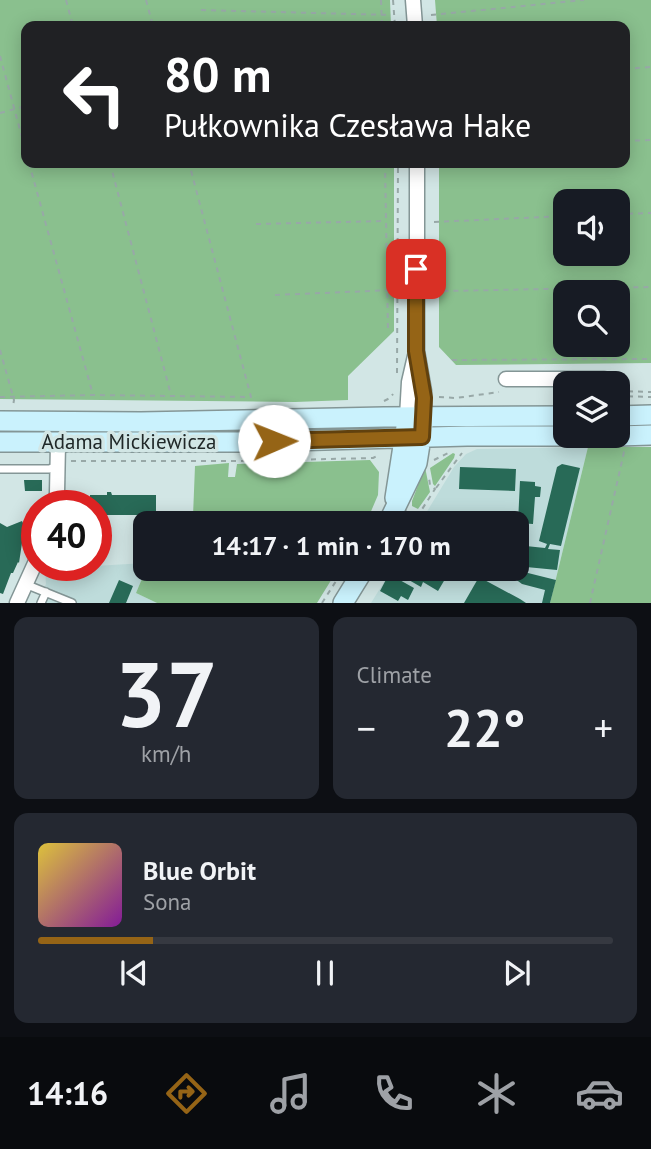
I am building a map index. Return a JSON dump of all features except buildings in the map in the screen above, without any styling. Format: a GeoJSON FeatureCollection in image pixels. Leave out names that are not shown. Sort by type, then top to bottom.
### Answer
{"type":"FeatureCollection","features":[{"type":"Feature","properties":{"kind":"street"},"geometry":{"type":"LineString","coordinates":[[413,0],[415,21]]}},
{"type":"Feature","properties":{"kind":"street"},"geometry":{"type":"LineString","coordinates":[[394,511],[415,470],[412,405],[416,351],[417,168]]}},
{"type":"Feature","properties":{"kind":"street"},"geometry":{"type":"LineString","coordinates":[[504,385],[553,382]]}},
{"type":"Feature","properties":{"kind":"street","name":"Adama Mickiewicza"},"geometry":{"type":"LineString","coordinates":[[0,421],[141,422],[412,405],[466,433],[553,435]]}},
{"type":"Feature","properties":{"kind":"street"},"geometry":{"type":"LineString","coordinates":[[630,416],[651,415]]}},
{"type":"Feature","properties":{"kind":"street","name":"Adama Mickiewicza"},"geometry":{"type":"LineString","coordinates":[[0,442],[251,442],[413,438],[466,433],[553,418]]}},
{"type":"Feature","properties":{"kind":"street"},"geometry":{"type":"LineString","coordinates":[[630,441],[651,435]]}},
{"type":"Feature","properties":{"kind":"street"},"geometry":{"type":"LineString","coordinates":[[58,443],[58,490]]}},
{"type":"Feature","properties":{"kind":"street"},"geometry":{"type":"LineString","coordinates":[[17,603],[26,581]]}},
{"type":"Feature","properties":{"kind":"street"},"geometry":{"type":"LineString","coordinates":[[343,603],[357,581]]}},
{"type":"Feature","properties":{"kind":"lane"},"geometry":{"type":"LineString","coordinates":[[0,469],[49,469],[58,466]]}},
{"type":"Feature","properties":{"kind":"lane"},"geometry":{"type":"LineString","coordinates":[[25,584],[72,603]]}},
{"type":"Feature","properties":{"kind":"lane"},"geometry":{"type":"LineString","coordinates":[[41,603],[46,592]]}},
{"type":"Feature","properties":{"kind":"path"},"geometry":{"type":"LineString","coordinates":[[66,0],[72,21]]}},
{"type":"Feature","properties":{"kind":"path"},"geometry":{"type":"LineString","coordinates":[[146,0],[152,21]]}},
{"type":"Feature","properties":{"kind":"path"},"geometry":{"type":"LineString","coordinates":[[381,0],[382,21]]}},
{"type":"Feature","properties":{"kind":"path"},"geometry":{"type":"LineString","coordinates":[[393,0],[395,21]]}},
{"type":"Feature","properties":{"kind":"path"},"geometry":{"type":"LineString","coordinates":[[431,15],[584,0]]}},
{"type":"Feature","properties":{"kind":"path"},"geometry":{"type":"LineString","coordinates":[[201,10],[391,15]]}},
{"type":"Feature","properties":{"kind":"path"},"geometry":{"type":"LineString","coordinates":[[0,56],[21,134]]}},
{"type":"Feature","properties":{"kind":"path"},"geometry":{"type":"LineString","coordinates":[[630,69],[651,67]]}},
{"type":"Feature","properties":{"kind":"path"},"geometry":{"type":"LineString","coordinates":[[0,113],[21,107]]}},
{"type":"Feature","properties":{"kind":"path"},"geometry":{"type":"LineString","coordinates":[[630,141],[651,140]]}},
{"type":"Feature","properties":{"kind":"path"},"geometry":{"type":"LineString","coordinates":[[30,168],[93,395]]}},
{"type":"Feature","properties":{"kind":"path"},"geometry":{"type":"LineString","coordinates":[[111,168],[172,396]]}},
{"type":"Feature","properties":{"kind":"path"},"geometry":{"type":"LineString","coordinates":[[0,397],[251,397],[191,168]]}},
{"type":"Feature","properties":{"kind":"path"},"geometry":{"type":"LineString","coordinates":[[385,168],[388,331]]}},
{"type":"Feature","properties":{"kind":"path"},"geometry":{"type":"LineString","coordinates":[[397,380],[398,168]]}},
{"type":"Feature","properties":{"kind":"path"},"geometry":{"type":"LineString","coordinates":[[630,214],[651,213]]}},
{"type":"Feature","properties":{"kind":"path"},"geometry":{"type":"LineString","coordinates":[[435,222],[553,217]]}},
{"type":"Feature","properties":{"kind":"path"},"geometry":{"type":"LineString","coordinates":[[256,224],[386,221]]}},
{"type":"Feature","properties":{"kind":"path"},"geometry":{"type":"LineString","coordinates":[[434,293],[651,287]]}},
{"type":"Feature","properties":{"kind":"path"},"geometry":{"type":"LineString","coordinates":[[275,295],[394,290]]}},
{"type":"Feature","properties":{"kind":"path"},"geometry":{"type":"LineString","coordinates":[[0,351],[13,398]]}},
{"type":"Feature","properties":{"kind":"path"},"geometry":{"type":"LineString","coordinates":[[452,360],[651,359]]}},
{"type":"Feature","properties":{"kind":"path"},"geometry":{"type":"LineString","coordinates":[[412,405],[456,398],[504,385]]}},
{"type":"Feature","properties":{"kind":"path"},"geometry":{"type":"LineString","coordinates":[[630,391],[651,392]]}},
{"type":"Feature","properties":{"kind":"path"},"geometry":{"type":"LineString","coordinates":[[630,396],[651,397]]}},
{"type":"Feature","properties":{"kind":"path"},"geometry":{"type":"LineString","coordinates":[[419,511],[466,433]]}},
{"type":"Feature","properties":{"kind":"path"},"geometry":{"type":"LineString","coordinates":[[590,603],[620,448]]}},
{"type":"Feature","properties":{"kind":"path"},"geometry":{"type":"LineString","coordinates":[[429,474],[430,485],[435,489]]}},
{"type":"Feature","properties":{"kind":"path"},"geometry":{"type":"LineString","coordinates":[[322,603],[336,581]]}},
{"type":"Feature","properties":{"kind":"shaded area"},"geometry":{"type":"Polygon","coordinates":[[[588,448],[550,603],[371,603],[385,581],[529,581],[529,511],[427,511],[454,467],[466,454],[477,449],[588,448]]]}},
{"type":"Feature","properties":{"kind":"shaded area"},"geometry":{"type":"Polygon","coordinates":[[[133,564],[133,581],[141,581],[136,593],[157,603],[37,603],[46,581],[112,581],[112,565],[133,564]]]}},
{"type":"Feature","properties":{"kind":"green space"},"geometry":{"type":"Polygon","coordinates":[[[0,0],[390,0],[391,21],[21,21],[21,168],[394,168],[394,331],[348,376],[348,400],[295,402],[0,399],[0,0]]]}},
{"type":"Feature","properties":{"kind":"green space"},"geometry":{"type":"Polygon","coordinates":[[[435,0],[651,0],[651,363],[456,365],[439,347],[439,168],[630,168],[630,21],[437,21],[435,0]]]}},
{"type":"Feature","properties":{"kind":"green space"},"geometry":{"type":"Polygon","coordinates":[[[651,447],[651,603],[550,603],[588,448],[651,447]]]}},
{"type":"Feature","properties":{"kind":"green space"},"geometry":{"type":"Polygon","coordinates":[[[453,453],[454,458],[435,486],[430,468],[453,453]]]}},
{"type":"Feature","properties":{"kind":"green space"},"geometry":{"type":"Polygon","coordinates":[[[370,460],[379,472],[378,495],[371,511],[193,511],[195,466],[229,463],[228,477],[235,477],[237,464],[370,460]]]}},
{"type":"Feature","properties":{"kind":"green space"},"geometry":{"type":"Polygon","coordinates":[[[425,467],[430,492],[418,509],[412,506],[412,501],[425,467]]]}},
{"type":"Feature","properties":{"kind":"green space"},"geometry":{"type":"Polygon","coordinates":[[[141,581],[331,581],[317,603],[157,603],[136,593],[141,581]]]}},
{"type":"Feature","properties":{"kind":"route"},"geometry":{"type":"LineString","coordinates":[[274,441],[422,437],[424,391],[416,351],[416,269]]}}]}
